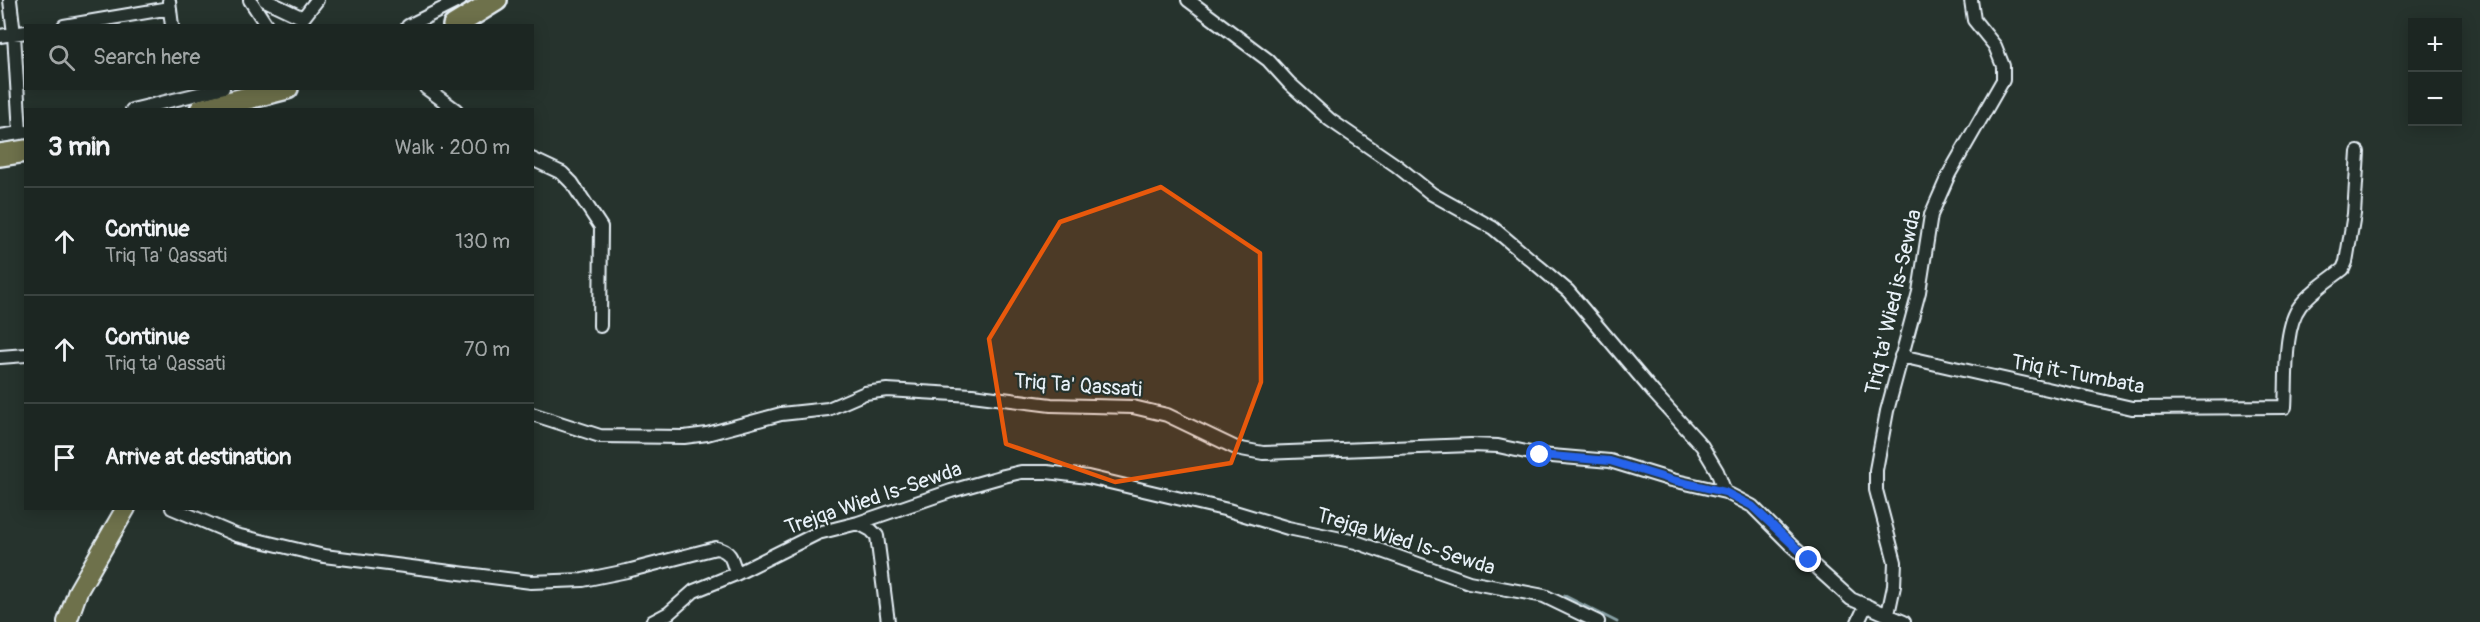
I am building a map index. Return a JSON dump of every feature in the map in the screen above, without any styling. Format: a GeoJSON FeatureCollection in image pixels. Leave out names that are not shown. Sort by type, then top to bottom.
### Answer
{"type":"FeatureCollection","features":[{"type":"Feature","properties":{"kind":"highway"},"geometry":{"type":"LineString","coordinates":[[457,24],[496,0]]}},
{"type":"Feature","properties":{"kind":"highway"},"geometry":{"type":"LineString","coordinates":[[209,108],[279,90]]}},
{"type":"Feature","properties":{"kind":"highway"},"geometry":{"type":"LineString","coordinates":[[0,155],[24,139]]}},
{"type":"Feature","properties":{"kind":"main road"},"geometry":{"type":"LineString","coordinates":[[67,622],[78,591],[125,510]]}},
{"type":"Feature","properties":{"kind":"street"},"geometry":{"type":"LineString","coordinates":[[0,136],[24,139],[20,33],[10,0]]}},
{"type":"Feature","properties":{"kind":"street"},"geometry":{"type":"LineString","coordinates":[[250,0],[266,24]]}},
{"type":"Feature","properties":{"kind":"street"},"geometry":{"type":"LineString","coordinates":[[265,0],[302,22],[317,0]]}},
{"type":"Feature","properties":{"kind":"street"},"geometry":{"type":"LineString","coordinates":[[412,24],[459,0]]}},
{"type":"Feature","properties":{"kind":"street"},"geometry":{"type":"LineString","coordinates":[[1188,0],[1268,60],[1288,83],[1330,120],[1397,166],[1432,194],[1493,228],[1568,291],[1702,446],[1717,471],[1725,492],[1752,506],[1851,599],[1904,622]]}},
{"type":"Feature","properties":{"kind":"street","name":"Triq ta' Wied is-Sewda"},"geometry":{"type":"LineString","coordinates":[[1888,614],[1894,586],[1895,562],[1876,490],[1876,470],[1887,411],[1919,292],[1931,215],[1949,174],[2003,80],[2003,66],[1995,46],[1974,20],[1971,0]]}},
{"type":"Feature","properties":{"kind":"street"},"geometry":{"type":"LineString","coordinates":[[74,24],[169,4],[172,24]]}},
{"type":"Feature","properties":{"kind":"street"},"geometry":{"type":"LineString","coordinates":[[0,36],[20,33]]}},
{"type":"Feature","properties":{"kind":"street"},"geometry":{"type":"LineString","coordinates":[[138,108],[177,94],[208,90]]}},
{"type":"Feature","properties":{"kind":"street"},"geometry":{"type":"LineString","coordinates":[[429,90],[453,108]]}},
{"type":"Feature","properties":{"kind":"street","name":"Triq it-Tumbata"},"geometry":{"type":"LineString","coordinates":[[1901,356],[2132,408],[2285,407],[2293,319],[2300,306],[2343,269],[2346,262],[2354,214],[2358,152]]}},
{"type":"Feature","properties":{"kind":"street"},"geometry":{"type":"LineString","coordinates":[[534,160],[562,173],[572,183],[602,227],[600,326]]}},
{"type":"Feature","properties":{"kind":"street"},"geometry":{"type":"LineString","coordinates":[[0,357],[24,355]]}},
{"type":"Feature","properties":{"kind":"street","name":"Triq Ta' Qassati"},"geometry":{"type":"LineString","coordinates":[[534,415],[600,436],[684,437],[707,434],[781,414],[828,409],[876,390],[940,393],[1051,405],[1133,406],[1167,416],[1236,448],[1249,451],[1278,453],[1471,445],[1498,446],[1540,455],[1610,461],[1672,480],[1725,492]]}},
{"type":"Feature","properties":{"kind":"street","name":"Trejqa Wied Is-Sewda"},"geometry":{"type":"LineString","coordinates":[[652,622],[669,613],[694,591],[736,574],[808,537],[858,523],[951,491],[1004,476],[1034,472],[1062,473],[1217,507],[1288,528],[1356,542],[1468,582],[1544,596],[1598,622]]}},
{"type":"Feature","properties":{"kind":"street"},"geometry":{"type":"LineString","coordinates":[[177,510],[248,539],[324,556],[531,582],[567,582],[627,572],[716,548],[725,550],[731,556],[736,574]]}},
{"type":"Feature","properties":{"kind":"street"},"geometry":{"type":"LineString","coordinates":[[858,523],[877,536],[888,622]]}},
{"type":"Feature","properties":{"kind":"street"},"geometry":{"type":"LineString","coordinates":[[1858,622],[1866,605]]}},
{"type":"Feature","properties":{"kind":"highlighted area"},"geometry":{"type":"Polygon","coordinates":[[[1161,187],[1260,253],[1261,382],[1231,463],[1115,482],[1006,444],[989,339],[1060,222],[1161,187]]]}},
{"type":"Feature","properties":{"kind":"waterway"},"geometry":{"type":"LineString","coordinates":[[1565,596],[1617,622]]}},
{"type":"Feature","properties":{"kind":"route"},"geometry":{"type":"LineString","coordinates":[[1540,455],[1610,461],[1672,480],[1725,492],[1752,506],[1809,560]]}}]}
